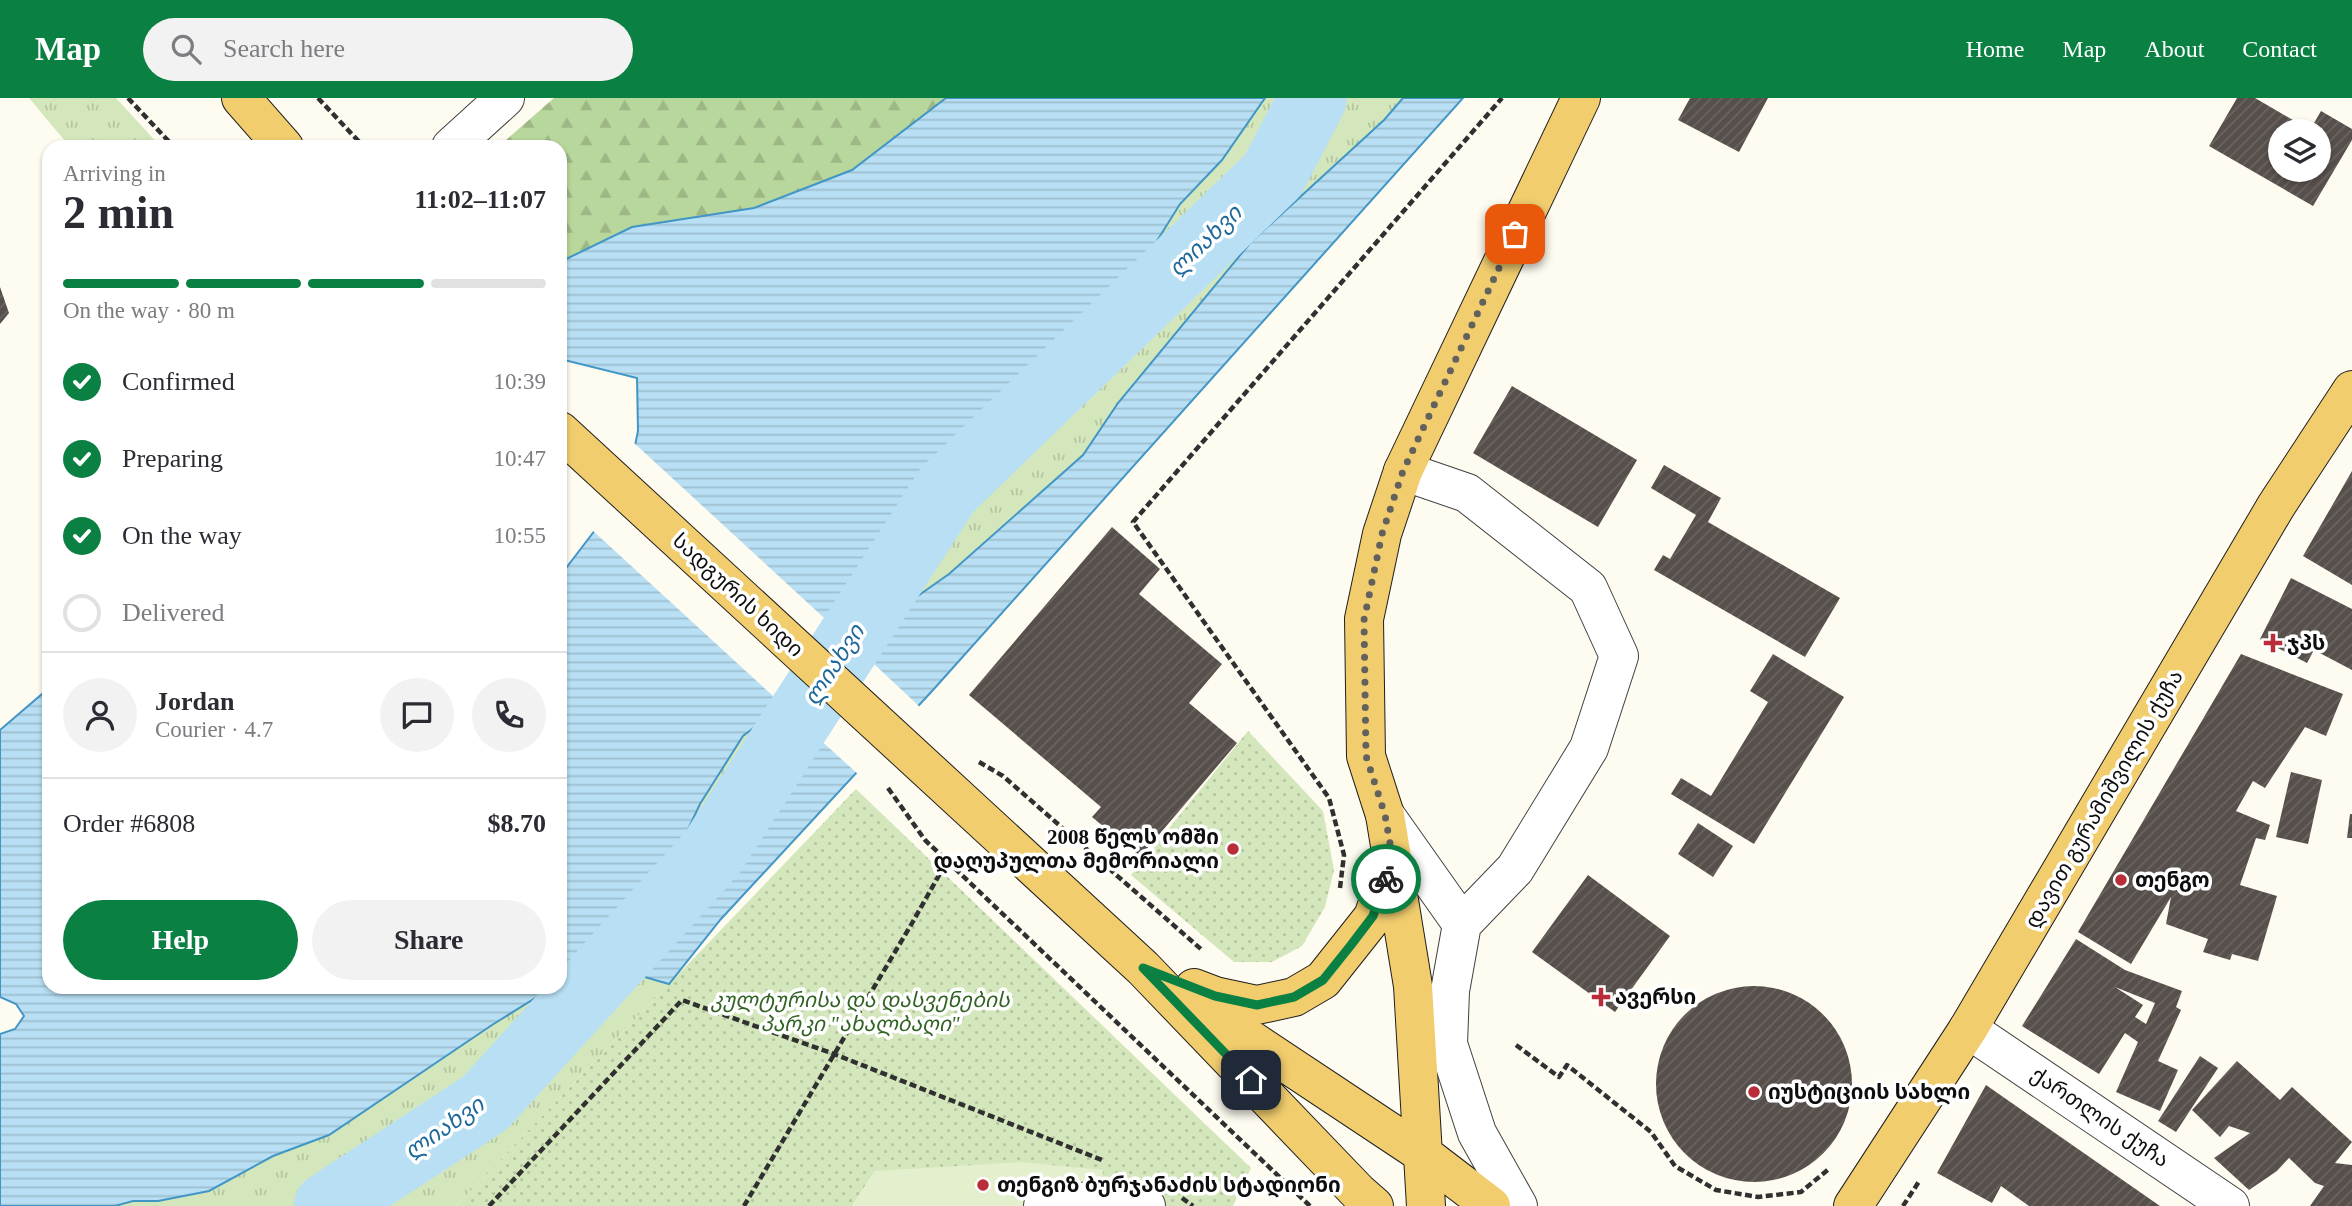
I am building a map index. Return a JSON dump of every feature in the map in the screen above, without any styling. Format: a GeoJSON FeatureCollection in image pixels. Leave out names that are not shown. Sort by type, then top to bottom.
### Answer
{"type":"FeatureCollection","features":[{"type":"Feature","properties":{"kind":"main road"},"geometry":{"type":"LineString","coordinates":[[241,98],[278,140]]}},
{"type":"Feature","properties":{"kind":"main road"},"geometry":{"type":"LineString","coordinates":[[1426,1206],[1413,986],[1385,815],[1366,756],[1364,620],[1382,534],[1403,471],[1581,98]]}},
{"type":"Feature","properties":{"kind":"main road","name":"დავით გურამიშვილის ქუჩა"},"geometry":{"type":"LineString","coordinates":[[1853,1206],[1968,1029],[2276,506],[2352,390]]}},
{"type":"Feature","properties":{"kind":"main road","name":"სადგურის ხიდი"},"geometry":{"type":"LineString","coordinates":[[567,437],[1143,968]]}},
{"type":"Feature","properties":{"kind":"main road"},"geometry":{"type":"LineString","coordinates":[[1143,968],[1215,996],[1257,1005],[1294,997],[1323,980],[1373,916],[1393,860]]}},
{"type":"Feature","properties":{"kind":"main road"},"geometry":{"type":"LineString","coordinates":[[1143,968],[1423,1154],[1491,1206]]}},
{"type":"Feature","properties":{"kind":"main road"},"geometry":{"type":"LineString","coordinates":[[1143,968],[1358,1201]]}},
{"type":"Feature","properties":{"kind":"street"},"geometry":{"type":"LineString","coordinates":[[459,140],[505,98]]}},
{"type":"Feature","properties":{"kind":"street"},"geometry":{"type":"LineString","coordinates":[[1403,471],[1467,493],[1588,588],[1619,656],[1589,748],[1515,870],[1462,924],[1450,991],[1448,1044],[1477,1133],[1518,1206]]}},
{"type":"Feature","properties":{"kind":"street"},"geometry":{"type":"LineString","coordinates":[[1385,815],[1462,924]]}},
{"type":"Feature","properties":{"kind":"street","name":"ქართლის ქუჩა"},"geometry":{"type":"LineString","coordinates":[[1968,1029],[2230,1206]]}},
{"type":"Feature","properties":{"kind":"street"},"geometry":{"type":"LineString","coordinates":[[1043,1206],[1101,1200],[1161,1199]]}},
{"type":"Feature","properties":{"kind":"path"},"geometry":{"type":"LineString","coordinates":[[128,98],[167,140]]}},
{"type":"Feature","properties":{"kind":"path"},"geometry":{"type":"LineString","coordinates":[[318,98],[357,140]]}},
{"type":"Feature","properties":{"kind":"path"},"geometry":{"type":"LineString","coordinates":[[1339,895],[1344,855],[1329,798],[1133,522],[1502,98]]}},
{"type":"Feature","properties":{"kind":"path"},"geometry":{"type":"LineString","coordinates":[[970,756],[1003,776],[1211,958]]}},
{"type":"Feature","properties":{"kind":"path"},"geometry":{"type":"LineString","coordinates":[[888,789],[925,840],[1310,1206]]}},
{"type":"Feature","properties":{"kind":"path"},"geometry":{"type":"LineString","coordinates":[[744,1206],[947,861]]}},
{"type":"Feature","properties":{"kind":"path"},"geometry":{"type":"LineString","coordinates":[[489,1206],[682,1000],[834,1055],[1108,1162]]}},
{"type":"Feature","properties":{"kind":"path"},"geometry":{"type":"LineString","coordinates":[[1516,1045],[1559,1077],[1567,1065],[1651,1132],[1675,1166],[1716,1190],[1758,1197],[1801,1192],[1837,1162]]}},
{"type":"Feature","properties":{"kind":"path"},"geometry":{"type":"LineString","coordinates":[[1161,1199],[1193,1206]]}},
{"type":"Feature","properties":{"kind":"green space"},"geometry":{"type":"Polygon","coordinates":[[[29,98],[116,98],[155,140],[64,140],[29,98]]]}},
{"type":"Feature","properties":{"kind":"green space"},"geometry":{"type":"Polygon","coordinates":[[[554,98],[946,98],[852,170],[754,208],[632,227],[567,259],[567,140],[506,140],[554,98]]]}},
{"type":"Feature","properties":{"kind":"green space"},"geometry":{"type":"Polygon","coordinates":[[[1265,98],[1403,98],[1384,120],[1251,242],[1118,403],[1083,455],[949,574],[908,602],[791,760],[766,810],[691,903],[624,942],[659,891],[700,804],[743,736],[768,719],[838,608],[856,574],[908,515],[954,480],[1007,420],[1029,380],[1067,350],[1106,325],[1130,292],[1145,260],[1180,204],[1222,160],[1265,98]]]}},
{"type":"Feature","properties":{"kind":"green space"},"geometry":{"type":"Polygon","coordinates":[[[1248,731],[1323,811],[1334,870],[1325,907],[1302,946],[1272,962],[1234,962],[1131,875],[1248,731]]]}},
{"type":"Feature","properties":{"kind":"green space","name":"კულტურისა და დასვენების პარკი \"ახალბაღი\""},"geometry":{"type":"Polygon","coordinates":[[[856,789],[1251,1168],[1233,1206],[1100,1206],[875,1171],[852,1206],[456,1206],[856,789]]]}},
{"type":"Feature","properties":{"kind":"green space"},"geometry":{"type":"Polygon","coordinates":[[[596,969],[631,973],[669,984],[456,1206],[115,1206],[133,1201],[158,1201],[209,1191],[274,1156],[329,1135],[542,994],[567,994],[567,979],[596,969]]]}},
{"type":"Feature","properties":{"kind":"green space","name":"თენგიზ ბურჯანაძის სტადიონი"},"geometry":{"type":"Polygon","coordinates":[[[1021,1162],[1103,1170],[1100,1206],[852,1206],[875,1171],[1021,1162]]]}},
{"type":"Feature","properties":{"kind":"water"},"geometry":{"type":"Polygon","coordinates":[[[946,98],[1265,98],[1222,160],[1180,204],[1145,260],[1130,292],[1106,325],[1067,350],[1029,380],[984,457],[908,515],[856,574],[820,649],[800,682],[779,709],[743,736],[700,804],[659,891],[626,941],[692,903],[766,810],[791,760],[878,624],[949,574],[1083,455],[1118,403],[1251,242],[1384,120],[1403,98],[1463,98],[933,690],[721,919],[669,984],[631,973],[596,969],[567,979],[567,567],[605,517],[630,470],[638,431],[637,378],[567,361],[567,259],[632,227],[754,208],[852,170],[946,98]]]}},
{"type":"Feature","properties":{"kind":"water"},"geometry":{"type":"Polygon","coordinates":[[[42,694],[42,994],[542,994],[329,1135],[273,1156],[209,1191],[158,1201],[133,1201],[115,1206],[0,1206],[0,1034],[15,1029],[24,1016],[16,1004],[0,997],[0,730],[42,694]]]}},
{"type":"Feature","properties":{"kind":"pier"},"geometry":{"type":"Polygon","coordinates":[[[633,442],[834,627],[803,684],[785,707],[591,529],[602,515],[627,468],[633,442]]]}},
{"type":"Feature","properties":{"kind":"pier"},"geometry":{"type":"Polygon","coordinates":[[[858,649],[921,708],[859,775],[807,728],[858,649]]]}},
{"type":"Feature","properties":{"kind":"building"},"geometry":{"type":"Polygon","coordinates":[[[1690,98],[1768,98],[1739,152],[1678,120],[1690,98]]]}},
{"type":"Feature","properties":{"kind":"building"},"geometry":{"type":"Polygon","coordinates":[[[2237,98],[2255,98],[2291,119],[2268,119],[2268,180],[2209,146],[2237,98]]]}},
{"type":"Feature","properties":{"kind":"building"},"geometry":{"type":"Polygon","coordinates":[[[2321,111],[2352,129],[2352,140],[2331,176],[2331,119],[2316,119],[2321,111]]]}},
{"type":"Feature","properties":{"kind":"building"},"geometry":{"type":"Polygon","coordinates":[[[2271,182],[2327,182],[2313,206],[2271,182]]]}},
{"type":"Feature","properties":{"kind":"building"},"geometry":{"type":"Polygon","coordinates":[[[0,287],[9,313],[0,324],[0,287]]]}},
{"type":"Feature","properties":{"kind":"building"},"geometry":{"type":"Polygon","coordinates":[[[1512,386],[1637,460],[1598,527],[1473,453],[1512,386]]]}},
{"type":"Feature","properties":{"kind":"building"},"geometry":{"type":"Polygon","coordinates":[[[1664,465],[1721,498],[1708,522],[1840,598],[1805,657],[1654,570],[1663,555],[1670,559],[1696,515],[1651,488],[1664,465]]]}},
{"type":"Feature","properties":{"kind":"building"},"geometry":{"type":"Polygon","coordinates":[[[2352,471],[2352,585],[2303,556],[2352,471]]]}},
{"type":"Feature","properties":{"kind":"building"},"geometry":{"type":"Polygon","coordinates":[[[1112,527],[1160,569],[1139,594],[1222,664],[1189,703],[1237,743],[1140,857],[1092,817],[1101,807],[969,695],[1112,527]]]}},
{"type":"Feature","properties":{"kind":"building"},"geometry":{"type":"Polygon","coordinates":[[[2291,578],[2352,609],[2352,670],[2314,650],[2307,663],[2260,639],[2291,578]]]}},
{"type":"Feature","properties":{"kind":"building"},"geometry":{"type":"Polygon","coordinates":[[[1773,654],[1844,697],[1754,844],[1671,794],[1681,778],[1711,796],[1768,702],[1750,691],[1773,654]]]}},
{"type":"Feature","properties":{"kind":"building"},"geometry":{"type":"Polygon","coordinates":[[[2241,654],[2343,694],[2326,736],[2305,727],[2265,788],[2253,781],[2236,811],[2270,825],[2265,840],[2256,838],[2240,885],[2277,896],[2258,961],[2232,954],[2230,960],[2203,952],[2208,939],[2166,924],[2171,897],[2131,964],[2078,932],[2241,654]]]}},
{"type":"Feature","properties":{"kind":"building"},"geometry":{"type":"Polygon","coordinates":[[[2291,772],[2322,780],[2308,844],[2276,837],[2291,772]]]}},
{"type":"Feature","properties":{"kind":"building"},"geometry":{"type":"Polygon","coordinates":[[[2350,814],[2352,838],[2347,838],[2350,814]]]}},
{"type":"Feature","properties":{"kind":"building"},"geometry":{"type":"Polygon","coordinates":[[[1698,823],[1733,846],[1713,877],[1678,854],[1698,823]]]}},
{"type":"Feature","properties":{"kind":"building"},"geometry":{"type":"Polygon","coordinates":[[[1588,875],[1670,936],[1615,1012],[1532,952],[1588,875]]]}},
{"type":"Feature","properties":{"kind":"building"},"geometry":{"type":"Polygon","coordinates":[[[2076,939],[2125,970],[2182,991],[2176,1007],[2181,1010],[2158,1061],[2178,1070],[2160,1111],[2116,1092],[2138,1042],[2125,1033],[2099,1074],[2022,1026],[2076,939]],[[2115,987],[2143,1005],[2135,1017],[2146,1024],[2155,1003],[2115,987]]]}},
{"type":"Feature","properties":{"kind":"building","name":"იუსტიციის სახლი"},"geometry":{"type":"Polygon","coordinates":[[[1754,986],[1791,994],[1823,1015],[1844,1047],[1852,1084],[1844,1121],[1823,1153],[1791,1174],[1754,1182],[1717,1174],[1685,1153],[1664,1121],[1656,1084],[1664,1047],[1685,1015],[1717,994],[1754,986]]]}},
{"type":"Feature","properties":{"kind":"building"},"geometry":{"type":"Polygon","coordinates":[[[2200,1056],[2218,1068],[2176,1132],[2158,1121],[2200,1056]]]}},
{"type":"Feature","properties":{"kind":"building"},"geometry":{"type":"Polygon","coordinates":[[[2237,1061],[2280,1100],[2292,1087],[2352,1142],[2335,1163],[2352,1165],[2352,1206],[2310,1206],[2324,1186],[2315,1183],[2289,1158],[2277,1171],[2249,1190],[2214,1158],[2250,1133],[2229,1126],[2220,1137],[2192,1110],[2237,1061]]]}},
{"type":"Feature","properties":{"kind":"building"},"geometry":{"type":"Polygon","coordinates":[[[1986,1085],[2160,1206],[2029,1206],[2001,1186],[1992,1203],[1937,1173],[1986,1085]]]}},
{"type":"Feature","properties":{"kind":"waterway","name":"ლიახვი"},"geometry":{"type":"LineString","coordinates":[[328,1206],[485,1103],[712,853],[947,490],[1273,175],[1313,98]]}},
{"type":"Feature","properties":{"kind":"way so far"},"geometry":{"type":"LineString","coordinates":[[1386,879],[1393,860],[1385,815],[1366,756],[1364,620],[1382,534],[1403,471],[1515,234]]}},
{"type":"Feature","properties":{"kind":"place","name":"ჯპს"},"geometry":{"type":"Point","coordinates":[2273,643]}},
{"type":"Feature","properties":{"kind":"place","name":"2008 წელს ომში დაღუპულთა მემორიალი"},"geometry":{"type":"Point","coordinates":[1233,849]}},
{"type":"Feature","properties":{"kind":"place","name":"თენგო"},"geometry":{"type":"Point","coordinates":[2121,880]}},
{"type":"Feature","properties":{"kind":"place","name":"ავერსი"},"geometry":{"type":"Point","coordinates":[1601,997]}},
{"type":"Feature","properties":{"kind":"place","name":"იუსტიციის სახლი"},"geometry":{"type":"Point","coordinates":[1754,1092]}},
{"type":"Feature","properties":{"kind":"place","name":"თენგიზ ბურჯანაძის სტადიონი"},"geometry":{"type":"Point","coordinates":[983,1185]}},
{"type":"Feature","properties":{"kind":"route"},"geometry":{"type":"LineString","coordinates":[[1251,1080],[1143,968],[1215,996],[1257,1005],[1294,997],[1323,980],[1351,945],[1373,916],[1386,879]]}}]}
